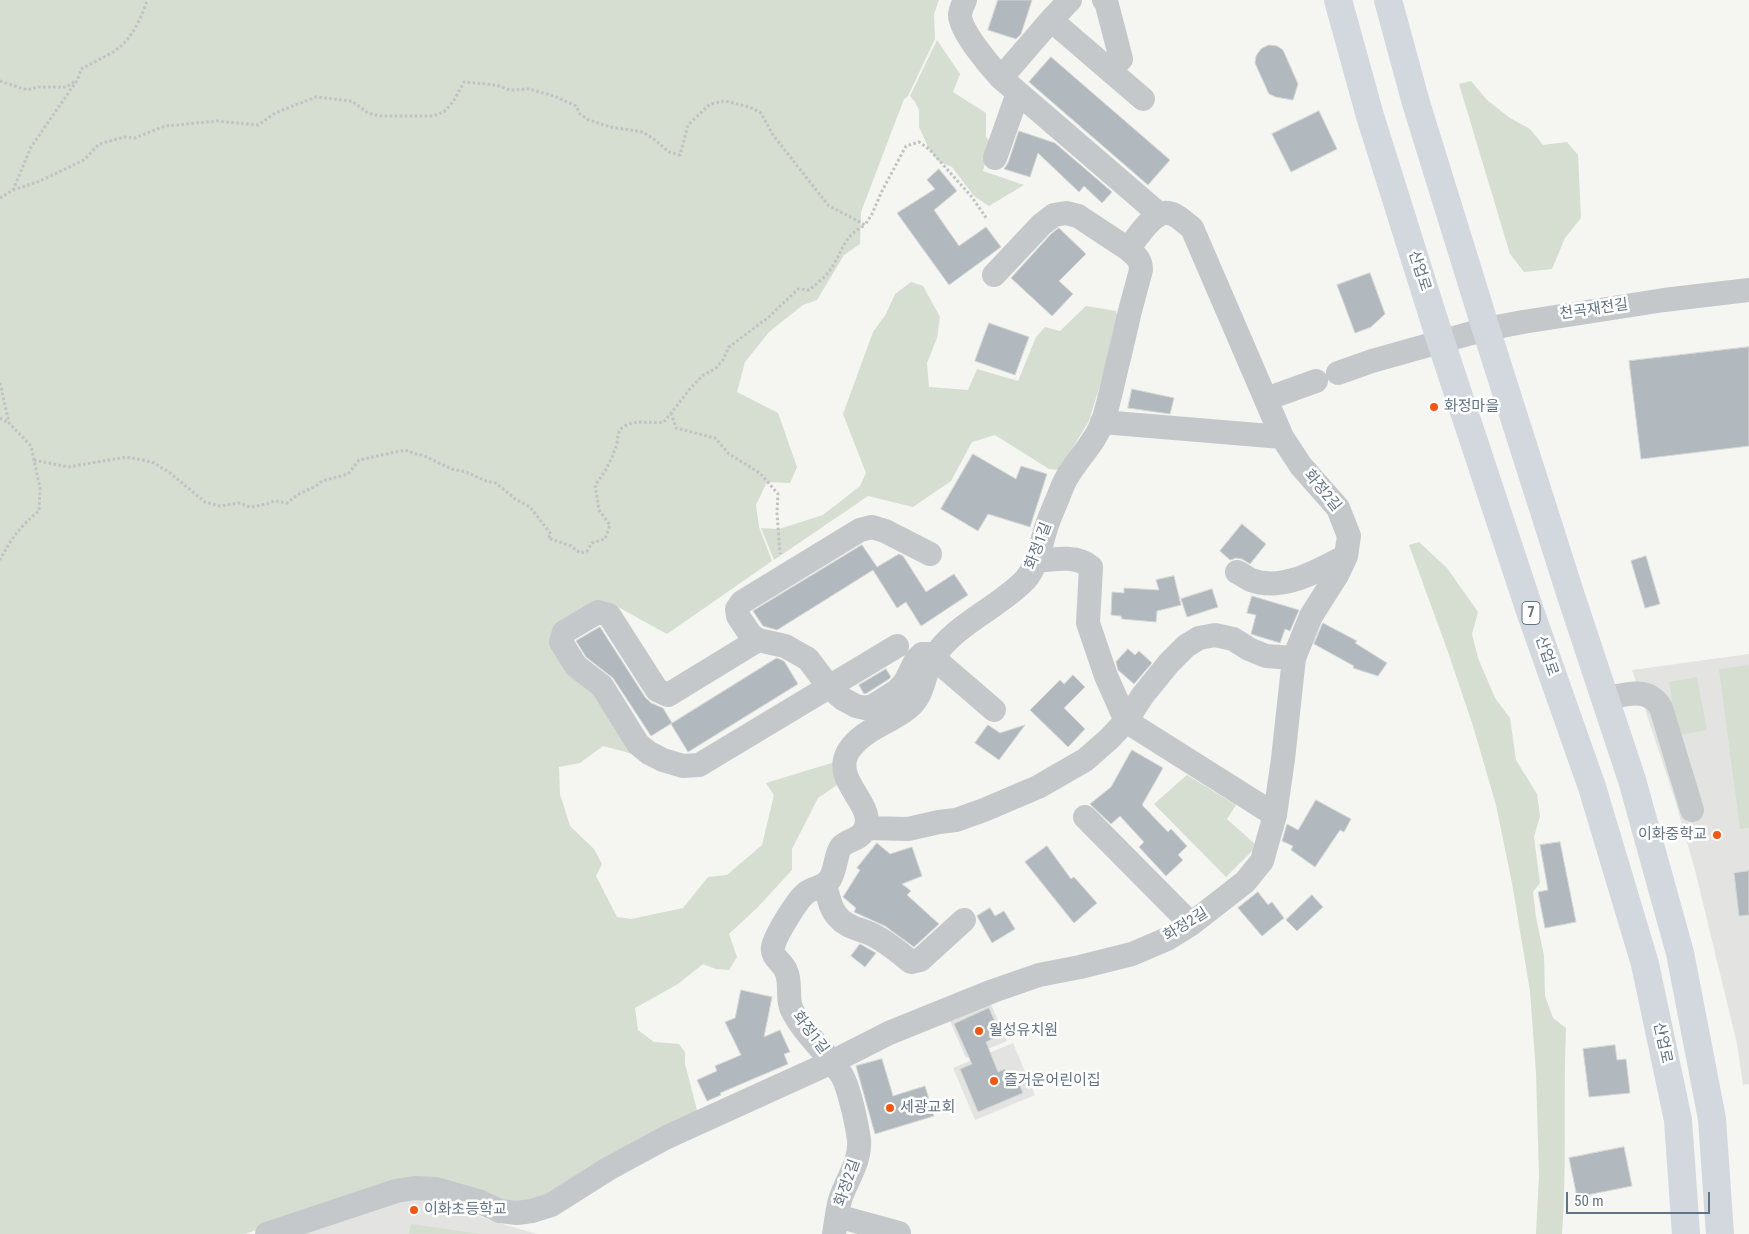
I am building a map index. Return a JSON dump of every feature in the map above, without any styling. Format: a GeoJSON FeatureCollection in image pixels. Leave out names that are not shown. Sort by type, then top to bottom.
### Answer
{"type":"FeatureCollection","features":[{"type":"Feature","properties":{"kind":"main road","name":"산업로"},"geometry":{"type":"LineString","coordinates":[[1338,0],[1370,116],[1441,342],[1530,611],[1592,788],[1645,964],[1678,1120],[1686,1234]]}},
{"type":"Feature","properties":{"kind":"main road"},"geometry":{"type":"LineString","coordinates":[[1388,0],[1416,103],[1486,330],[1632,780],[1680,953],[1712,1119],[1720,1234]]}},
{"type":"Feature","properties":{"kind":"street"},"geometry":{"type":"LineString","coordinates":[[965,0],[960,14],[961,24],[981,55],[1009,86],[1158,214]]}},
{"type":"Feature","properties":{"kind":"street"},"geometry":{"type":"LineString","coordinates":[[995,158],[1009,86],[1052,20],[1070,0]]}},
{"type":"Feature","properties":{"kind":"street"},"geometry":{"type":"LineString","coordinates":[[1104,0],[1106,1],[1120,59],[1110,70]]}},
{"type":"Feature","properties":{"kind":"street"},"geometry":{"type":"LineString","coordinates":[[1052,20],[1143,99]]}},
{"type":"Feature","properties":{"kind":"street"},"geometry":{"type":"LineString","coordinates":[[994,275],[1042,224],[1054,215],[1066,213],[1078,216],[1128,249],[1158,214],[1171,213],[1192,228],[1282,437],[1102,422]]}},
{"type":"Feature","properties":{"kind":"street","name":"화정1길"},"geometry":{"type":"LineString","coordinates":[[866,828],[866,816],[845,776],[844,764],[849,751],[858,740],[908,708],[919,698],[927,669],[945,643],[966,624],[999,602],[1026,579],[1037,561],[1048,521],[1065,480],[1088,448],[1102,422],[1141,270],[1138,258],[1128,249]]}},
{"type":"Feature","properties":{"kind":"street","name":"천곡재전길"},"geometry":{"type":"LineString","coordinates":[[1338,374],[1372,361],[1486,330],[1558,316],[1664,300],[1749,290]]}},
{"type":"Feature","properties":{"kind":"street"},"geometry":{"type":"LineString","coordinates":[[1266,399],[1316,381]]}},
{"type":"Feature","properties":{"kind":"street","name":"화정2길"},"geometry":{"type":"LineString","coordinates":[[836,1225],[841,1199],[859,1154],[859,1142],[856,1122],[843,1078],[832,1062],[889,1033],[993,991],[1038,975],[1132,954],[1167,939],[1191,924],[1245,882],[1262,862],[1275,816],[1294,658],[1311,616],[1337,575],[1346,556],[1349,536],[1338,508],[1301,466],[1282,437]]}},
{"type":"Feature","properties":{"kind":"street"},"geometry":{"type":"LineString","coordinates":[[930,554],[884,531],[872,527],[860,530],[742,602],[738,609],[738,616],[750,634],[758,640],[785,646],[803,655],[829,687],[843,700],[856,706],[865,708],[873,706],[898,690],[905,682],[916,660],[922,654],[928,654],[994,710]]}},
{"type":"Feature","properties":{"kind":"street"},"geometry":{"type":"LineString","coordinates":[[1238,572],[1250,580],[1279,583],[1316,572],[1346,556]]}},
{"type":"Feature","properties":{"kind":"street"},"geometry":{"type":"LineString","coordinates":[[1037,561],[1056,558],[1084,560],[1091,567],[1088,623],[1106,676],[1126,721],[1275,816]]}},
{"type":"Feature","properties":{"kind":"street"},"geometry":{"type":"LineString","coordinates":[[758,640],[668,695],[657,690],[609,615],[598,612],[564,632],[561,642],[576,666],[602,686],[638,744],[649,753],[663,760],[683,766],[699,765],[897,646]]}},
{"type":"Feature","properties":{"kind":"street"},"geometry":{"type":"LineString","coordinates":[[964,920],[920,960],[911,962],[871,934],[848,925],[838,918],[832,909],[825,885],[835,870],[838,851],[843,845],[860,836],[866,828],[908,829],[956,820],[1038,787],[1086,760],[1126,721],[1143,695],[1169,663],[1186,646],[1199,638],[1224,637],[1233,639],[1249,649],[1266,656],[1294,658]]}},
{"type":"Feature","properties":{"kind":"street"},"geometry":{"type":"LineString","coordinates":[[1605,699],[1637,693],[1657,700],[1692,810]]}},
{"type":"Feature","properties":{"kind":"street"},"geometry":{"type":"LineString","coordinates":[[1085,817],[1191,924]]}},
{"type":"Feature","properties":{"kind":"street","name":"화정1길"},"geometry":{"type":"LineString","coordinates":[[825,885],[807,892],[797,903],[773,946],[774,955],[786,969],[790,1006],[796,1017],[832,1062]]}},
{"type":"Feature","properties":{"kind":"street"},"geometry":{"type":"LineString","coordinates":[[267,1234],[396,1191],[415,1188],[436,1189],[456,1194],[517,1214],[552,1205],[608,1169],[668,1137],[832,1062]]}},
{"type":"Feature","properties":{"kind":"street"},"geometry":{"type":"LineString","coordinates":[[836,1225],[899,1233]]}},
{"type":"Feature","properties":{"kind":"path"},"geometry":{"type":"LineString","coordinates":[[14,190],[31,147],[78,79],[81,69],[114,51],[126,41],[145,9],[148,0]]}},
{"type":"Feature","properties":{"kind":"path"},"geometry":{"type":"LineString","coordinates":[[0,81],[27,90],[38,87],[67,87],[78,79]]}},
{"type":"Feature","properties":{"kind":"path"},"geometry":{"type":"LineString","coordinates":[[0,198],[14,190],[40,181],[84,160],[98,144],[124,137],[135,138],[165,126],[217,121],[258,125],[275,113],[316,97],[352,101],[368,113],[380,116],[433,116],[444,112],[453,102],[464,82],[496,85],[510,90],[529,89],[554,96],[576,106],[580,114],[588,120],[610,127],[643,132],[669,152],[680,155],[688,125],[710,104],[726,101],[750,107],[761,113],[773,135],[828,205],[865,225]]}},
{"type":"Feature","properties":{"kind":"path"},"geometry":{"type":"LineString","coordinates":[[34,460],[68,467],[114,458],[126,457],[143,460],[154,463],[170,473],[205,502],[220,506],[239,503],[250,507],[274,501],[286,503],[322,481],[348,474],[359,460],[405,450],[422,454],[452,469],[466,472],[502,486],[515,499],[530,507],[551,534],[548,538],[571,546],[580,553],[587,551],[592,543],[605,539],[610,524],[599,510],[595,485],[609,466],[619,431],[624,426],[637,422],[656,424],[664,422],[702,376],[716,368],[723,360],[729,347],[770,316],[798,289],[809,290],[817,284],[833,266],[840,250],[852,233],[865,225],[906,146],[919,142],[929,150],[971,196],[987,219]]}},
{"type":"Feature","properties":{"kind":"path"},"geometry":{"type":"LineString","coordinates":[[0,383],[9,423]]}},
{"type":"Feature","properties":{"kind":"path"},"geometry":{"type":"LineString","coordinates":[[671,413],[676,428],[715,438],[730,454],[760,474],[778,494],[779,548],[785,575]]}},
{"type":"Feature","properties":{"kind":"path"},"geometry":{"type":"LineString","coordinates":[[0,418],[9,423],[30,446],[40,488],[38,511],[23,523],[0,560]]}},
{"type":"Feature","properties":{"kind":"shaded area"},"geometry":{"type":"Polygon","coordinates":[[[0,0],[939,0],[934,14],[935,39],[908,96],[904,99],[861,212],[860,244],[844,255],[817,300],[803,305],[769,332],[745,362],[737,392],[778,413],[797,467],[790,483],[767,482],[756,505],[759,527],[772,561],[667,634],[618,607],[596,603],[557,628],[633,754],[603,746],[580,763],[559,767],[560,794],[570,826],[594,849],[602,864],[596,876],[617,917],[631,919],[683,908],[708,877],[727,875],[762,845],[774,795],[766,783],[835,762],[840,783],[818,798],[792,849],[792,870],[758,907],[729,934],[737,957],[729,970],[716,969],[703,964],[678,984],[635,1008],[638,1030],[654,1042],[679,1044],[685,1052],[685,1064],[699,1118],[533,1203],[383,1185],[245,1234],[0,1234],[0,0]]]}},
{"type":"Feature","properties":{"kind":"shaded area"},"geometry":{"type":"Polygon","coordinates":[[[937,40],[960,74],[953,92],[986,113],[986,137],[991,142],[983,171],[1024,185],[989,206],[974,196],[952,167],[938,161],[929,149],[919,127],[919,110],[910,96],[937,40]]]}},
{"type":"Feature","properties":{"kind":"shaded area"},"geometry":{"type":"Polygon","coordinates":[[[1471,81],[1487,100],[1510,118],[1530,129],[1543,145],[1567,142],[1578,155],[1581,218],[1565,238],[1552,269],[1524,272],[1510,254],[1459,84],[1471,81]]]}},
{"type":"Feature","properties":{"kind":"shaded area"},"geometry":{"type":"Polygon","coordinates":[[[911,282],[923,286],[940,317],[937,338],[927,363],[929,387],[968,390],[977,369],[1018,381],[1036,337],[1045,327],[1060,331],[1086,306],[1116,311],[1119,323],[1089,421],[1059,470],[1049,469],[995,435],[972,442],[951,481],[913,507],[868,496],[774,560],[761,528],[779,529],[823,515],[860,486],[866,473],[843,414],[873,332],[886,314],[895,294],[911,282]]]}},
{"type":"Feature","properties":{"kind":"shaded area"},"geometry":{"type":"Polygon","coordinates":[[[1419,542],[1447,568],[1478,612],[1472,634],[1478,658],[1495,698],[1510,718],[1516,760],[1537,794],[1540,816],[1534,837],[1540,883],[1533,892],[1544,956],[1545,996],[1553,1018],[1566,1028],[1562,1234],[1536,1234],[1539,1176],[1536,1073],[1530,991],[1512,883],[1496,805],[1473,726],[1409,545],[1419,542]]]}},
{"type":"Feature","properties":{"kind":"shaded area","name":"이화중학교"},"geometry":{"type":"Polygon","coordinates":[[[1749,654],[1749,1084],[1743,1085],[1737,1044],[1695,870],[1675,800],[1632,670],[1749,654]]]}},
{"type":"Feature","properties":{"kind":"shaded area"},"geometry":{"type":"Polygon","coordinates":[[[1749,665],[1749,828],[1740,829],[1719,669],[1749,665]]]}},
{"type":"Feature","properties":{"kind":"shaded area"},"geometry":{"type":"Polygon","coordinates":[[[1697,677],[1707,730],[1678,735],[1669,682],[1697,677]]]}},
{"type":"Feature","properties":{"kind":"shaded area"},"geometry":{"type":"Polygon","coordinates":[[[1187,775],[1236,805],[1227,819],[1257,846],[1226,877],[1154,804],[1187,775]]]}},
{"type":"Feature","properties":{"kind":"shaded area","name":"월성유치원"},"geometry":{"type":"Polygon","coordinates":[[[991,1004],[1007,1041],[966,1058],[950,1021],[991,1004]]]}},
{"type":"Feature","properties":{"kind":"shaded area","name":"즐거운어린이집"},"geometry":{"type":"Polygon","coordinates":[[[1013,1043],[1035,1095],[975,1120],[953,1068],[1013,1043]]]}},
{"type":"Feature","properties":{"kind":"shaded area","name":"이화초등학교"},"geometry":{"type":"Polygon","coordinates":[[[405,1196],[436,1200],[492,1221],[537,1234],[295,1234],[405,1196]]]}},
{"type":"Feature","properties":{"kind":"shaded area"},"geometry":{"type":"Polygon","coordinates":[[[411,1224],[481,1234],[409,1234],[411,1224]]]}},
{"type":"Feature","properties":{"kind":"building"},"geometry":{"type":"Polygon","coordinates":[[[998,0],[1032,0],[1021,34],[1016,39],[988,30],[998,0]]]}},
{"type":"Feature","properties":{"kind":"building"},"geometry":{"type":"Polygon","coordinates":[[[1269,45],[1277,46],[1283,50],[1298,84],[1293,100],[1269,94],[1255,63],[1256,56],[1261,49],[1269,45]]]}},
{"type":"Feature","properties":{"kind":"building"},"geometry":{"type":"Polygon","coordinates":[[[1051,57],[1170,160],[1148,185],[1029,82],[1051,57]]]}},
{"type":"Feature","properties":{"kind":"building"},"geometry":{"type":"Polygon","coordinates":[[[1319,111],[1337,149],[1291,172],[1272,134],[1319,111]]]}},
{"type":"Feature","properties":{"kind":"building"},"geometry":{"type":"Polygon","coordinates":[[[1019,131],[1055,143],[1112,192],[1102,203],[1084,186],[1079,192],[1038,153],[1030,177],[1004,169],[1008,163],[1019,131]]]}},
{"type":"Feature","properties":{"kind":"building"},"geometry":{"type":"Polygon","coordinates":[[[939,169],[957,191],[934,210],[959,246],[986,227],[1001,247],[949,285],[897,213],[935,189],[927,180],[939,169]]]}},
{"type":"Feature","properties":{"kind":"building"},"geometry":{"type":"Polygon","coordinates":[[[1059,228],[1086,254],[1059,281],[1073,294],[1052,316],[1011,278],[1051,234],[1059,228]]]}},
{"type":"Feature","properties":{"kind":"building"},"geometry":{"type":"Polygon","coordinates":[[[1370,273],[1385,314],[1371,327],[1355,333],[1337,285],[1370,273]]]}},
{"type":"Feature","properties":{"kind":"building"},"geometry":{"type":"Polygon","coordinates":[[[989,323],[1029,337],[1015,375],[975,361],[989,323]]]}},
{"type":"Feature","properties":{"kind":"building"},"geometry":{"type":"Polygon","coordinates":[[[1749,347],[1749,446],[1641,459],[1629,361],[1749,347]]]}},
{"type":"Feature","properties":{"kind":"building"},"geometry":{"type":"Polygon","coordinates":[[[1132,389],[1174,398],[1170,414],[1128,408],[1132,389]]]}},
{"type":"Feature","properties":{"kind":"building"},"geometry":{"type":"Polygon","coordinates":[[[973,454],[1016,479],[1021,466],[1047,474],[1030,527],[988,514],[978,531],[941,509],[973,454]]]}},
{"type":"Feature","properties":{"kind":"building"},"geometry":{"type":"Polygon","coordinates":[[[1242,524],[1266,544],[1250,564],[1242,559],[1230,560],[1220,551],[1242,524]]]}},
{"type":"Feature","properties":{"kind":"building"},"geometry":{"type":"Polygon","coordinates":[[[862,545],[877,567],[899,554],[903,556],[926,592],[954,574],[968,595],[921,626],[906,602],[897,608],[873,570],[777,630],[763,626],[753,611],[862,545]]]}},
{"type":"Feature","properties":{"kind":"building"},"geometry":{"type":"Polygon","coordinates":[[[1646,556],[1660,604],[1645,608],[1631,561],[1646,556]]]}},
{"type":"Feature","properties":{"kind":"building"},"geometry":{"type":"Polygon","coordinates":[[[1174,576],[1181,605],[1157,611],[1156,622],[1122,619],[1121,616],[1111,615],[1112,592],[1124,593],[1124,588],[1159,590],[1156,580],[1174,576]]]}},
{"type":"Feature","properties":{"kind":"building"},"geometry":{"type":"Polygon","coordinates":[[[1212,589],[1218,607],[1187,617],[1181,599],[1212,589]]]}},
{"type":"Feature","properties":{"kind":"building"},"geometry":{"type":"Polygon","coordinates":[[[1252,596],[1299,610],[1290,631],[1285,629],[1280,643],[1251,634],[1256,615],[1247,613],[1252,596]]]}},
{"type":"Feature","properties":{"kind":"building"},"geometry":{"type":"Polygon","coordinates":[[[1323,623],[1357,641],[1355,643],[1387,663],[1378,676],[1353,668],[1354,666],[1314,644],[1323,623]]]}},
{"type":"Feature","properties":{"kind":"building"},"geometry":{"type":"Polygon","coordinates":[[[600,627],[645,697],[651,703],[663,708],[672,723],[651,736],[613,678],[586,657],[576,641],[600,627]]]}},
{"type":"Feature","properties":{"kind":"building"},"geometry":{"type":"Polygon","coordinates":[[[1128,649],[1135,655],[1139,651],[1152,663],[1134,684],[1118,670],[1116,662],[1128,649]]]}},
{"type":"Feature","properties":{"kind":"building"},"geometry":{"type":"Polygon","coordinates":[[[777,658],[784,661],[798,684],[688,752],[671,724],[777,658]]]}},
{"type":"Feature","properties":{"kind":"building"},"geometry":{"type":"Polygon","coordinates":[[[886,669],[891,677],[864,694],[859,685],[886,669]]]}},
{"type":"Feature","properties":{"kind":"building"},"geometry":{"type":"Polygon","coordinates":[[[1073,675],[1085,687],[1064,708],[1085,729],[1068,747],[1030,710],[1060,680],[1064,684],[1073,675]]]}},
{"type":"Feature","properties":{"kind":"building"},"geometry":{"type":"Polygon","coordinates":[[[988,725],[1000,733],[1025,725],[999,760],[975,743],[988,725]]]}},
{"type":"Feature","properties":{"kind":"building"},"geometry":{"type":"Polygon","coordinates":[[[1132,750],[1163,768],[1142,805],[1168,832],[1171,829],[1187,846],[1178,855],[1183,860],[1166,876],[1139,847],[1144,842],[1120,816],[1111,824],[1090,804],[1111,787],[1132,750]]]}},
{"type":"Feature","properties":{"kind":"building"},"geometry":{"type":"Polygon","coordinates":[[[1316,800],[1351,819],[1344,832],[1340,830],[1315,867],[1291,850],[1293,846],[1282,841],[1287,824],[1298,830],[1316,800]]]}},
{"type":"Feature","properties":{"kind":"building"},"geometry":{"type":"Polygon","coordinates":[[[1560,842],[1576,922],[1545,928],[1538,892],[1548,890],[1540,845],[1560,842]]]}},
{"type":"Feature","properties":{"kind":"building"},"geometry":{"type":"Polygon","coordinates":[[[877,843],[890,854],[912,847],[922,876],[902,884],[911,891],[907,895],[939,924],[914,947],[885,926],[854,912],[856,908],[843,897],[860,870],[857,868],[877,843]]]}},
{"type":"Feature","properties":{"kind":"building"},"geometry":{"type":"Polygon","coordinates":[[[1047,846],[1071,879],[1074,877],[1097,903],[1074,923],[1025,862],[1047,846]]]}},
{"type":"Feature","properties":{"kind":"building"},"geometry":{"type":"Polygon","coordinates":[[[1749,871],[1749,915],[1739,916],[1734,873],[1749,871]]]}},
{"type":"Feature","properties":{"kind":"building"},"geometry":{"type":"Polygon","coordinates":[[[1258,892],[1268,905],[1272,902],[1284,918],[1262,936],[1238,908],[1258,892]]]}},
{"type":"Feature","properties":{"kind":"building"},"geometry":{"type":"Polygon","coordinates":[[[1312,895],[1323,907],[1297,931],[1286,920],[1312,895]]]}},
{"type":"Feature","properties":{"kind":"building"},"geometry":{"type":"Polygon","coordinates":[[[990,908],[995,916],[1004,911],[1015,929],[992,943],[977,916],[990,908]]]}},
{"type":"Feature","properties":{"kind":"building"},"geometry":{"type":"Polygon","coordinates":[[[860,944],[876,953],[865,967],[851,956],[860,944]]]}},
{"type":"Feature","properties":{"kind":"building"},"geometry":{"type":"Polygon","coordinates":[[[741,990],[772,997],[764,1037],[780,1030],[790,1052],[784,1054],[788,1064],[720,1093],[721,1095],[707,1101],[697,1080],[717,1071],[715,1066],[741,1055],[725,1022],[735,1018],[741,990]]]}},
{"type":"Feature","properties":{"kind":"building"},"geometry":{"type":"Polygon","coordinates":[[[989,1008],[1001,1035],[986,1042],[998,1072],[1005,1069],[1008,1077],[1015,1074],[1023,1093],[978,1112],[960,1069],[972,1064],[954,1024],[989,1008]]]}},
{"type":"Feature","properties":{"kind":"building"},"geometry":{"type":"Polygon","coordinates":[[[1615,1045],[1617,1060],[1626,1059],[1630,1093],[1589,1097],[1583,1049],[1615,1045]]]}},
{"type":"Feature","properties":{"kind":"building"},"geometry":{"type":"Polygon","coordinates":[[[882,1059],[893,1096],[925,1086],[934,1116],[875,1134],[856,1066],[882,1059]]]}},
{"type":"Feature","properties":{"kind":"building"},"geometry":{"type":"Polygon","coordinates":[[[1624,1147],[1632,1186],[1577,1197],[1569,1158],[1624,1147]]]}},
{"type":"Feature","properties":{"kind":"place","name":"화정마을"},"geometry":{"type":"Point","coordinates":[1434,407]}},
{"type":"Feature","properties":{"kind":"place","name":"이화중학교"},"geometry":{"type":"Point","coordinates":[1717,835]}},
{"type":"Feature","properties":{"kind":"place","name":"월성유치원"},"geometry":{"type":"Point","coordinates":[979,1031]}},
{"type":"Feature","properties":{"kind":"place","name":"즐거운어린이집"},"geometry":{"type":"Point","coordinates":[994,1081]}},
{"type":"Feature","properties":{"kind":"place","name":"세광교회"},"geometry":{"type":"Point","coordinates":[890,1108]}},
{"type":"Feature","properties":{"kind":"place","name":"이화초등학교"},"geometry":{"type":"Point","coordinates":[414,1210]}}]}
